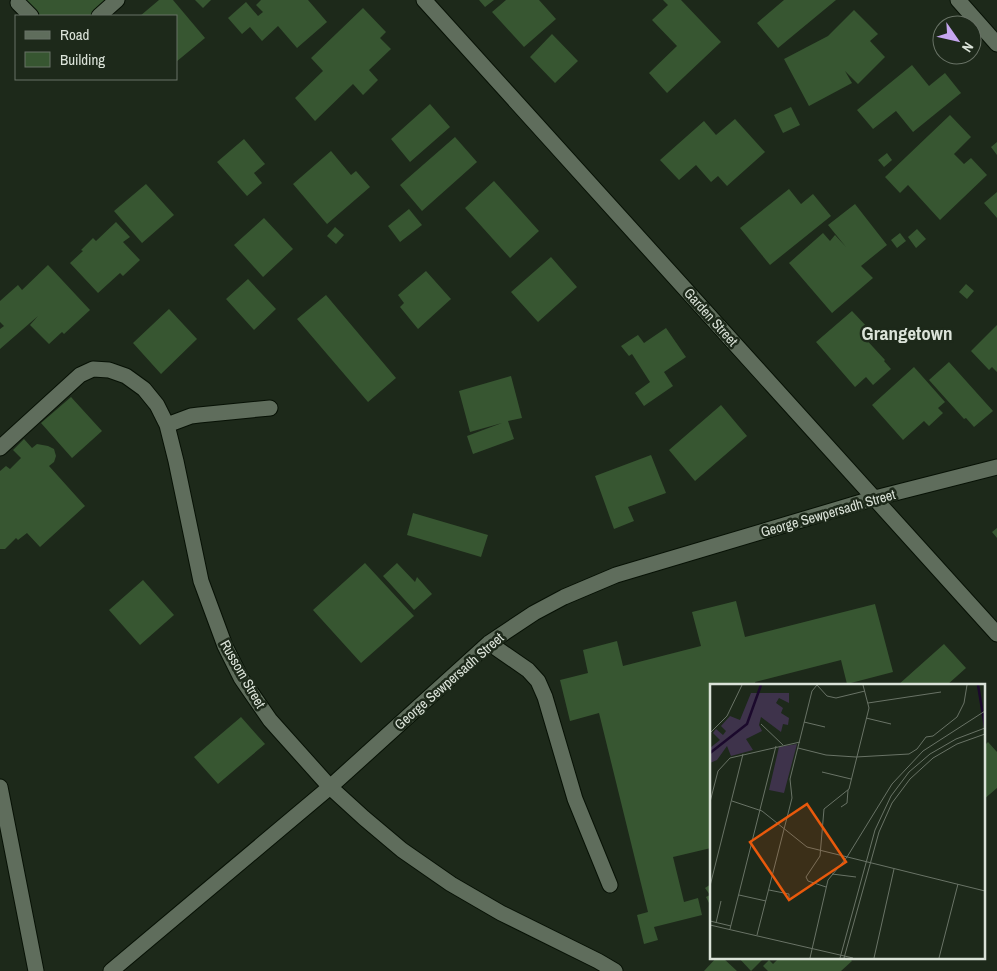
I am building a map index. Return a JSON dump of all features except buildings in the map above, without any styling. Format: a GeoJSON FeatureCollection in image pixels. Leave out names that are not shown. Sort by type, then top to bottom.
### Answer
{"type":"FeatureCollection","features":[{"type":"Feature","properties":{"kind":"street"},"geometry":{"type":"LineString","coordinates":[[100,15],[117,0]]}},
{"type":"Feature","properties":{"kind":"street","name":"Garden Street"},"geometry":{"type":"LineString","coordinates":[[424,0],[997,634]]}},
{"type":"Feature","properties":{"kind":"street"},"geometry":{"type":"LineString","coordinates":[[958,0],[997,44]]}},
{"type":"Feature","properties":{"kind":"street"},"geometry":{"type":"LineString","coordinates":[[18,3],[30,15]]}},
{"type":"Feature","properties":{"kind":"street","name":"Russom Street"},"geometry":{"type":"LineString","coordinates":[[0,448],[80,374],[93,369],[109,370],[126,376],[144,390],[157,405],[167,425],[201,581],[224,646],[242,678],[270,720],[330,787],[402,850],[451,884],[501,913],[615,971]]}},
{"type":"Feature","properties":{"kind":"street"},"geometry":{"type":"LineString","coordinates":[[167,425],[199,415],[270,408]]}},
{"type":"Feature","properties":{"kind":"street","name":"George Sewpersadh Street"},"geometry":{"type":"LineString","coordinates":[[111,971],[330,787],[489,643],[534,614],[564,597],[616,575],[875,498],[997,467]]}},
{"type":"Feature","properties":{"kind":"street"},"geometry":{"type":"LineString","coordinates":[[489,643],[528,670],[538,681],[545,696],[575,799],[610,885]]}},
{"type":"Feature","properties":{"kind":"street"},"geometry":{"type":"LineString","coordinates":[[0,787],[36,971]]}},
{"type":"Feature","properties":{"kind":"district","name":"Grangetown"},"geometry":{"type":"Point","coordinates":[907,333]}}]}
